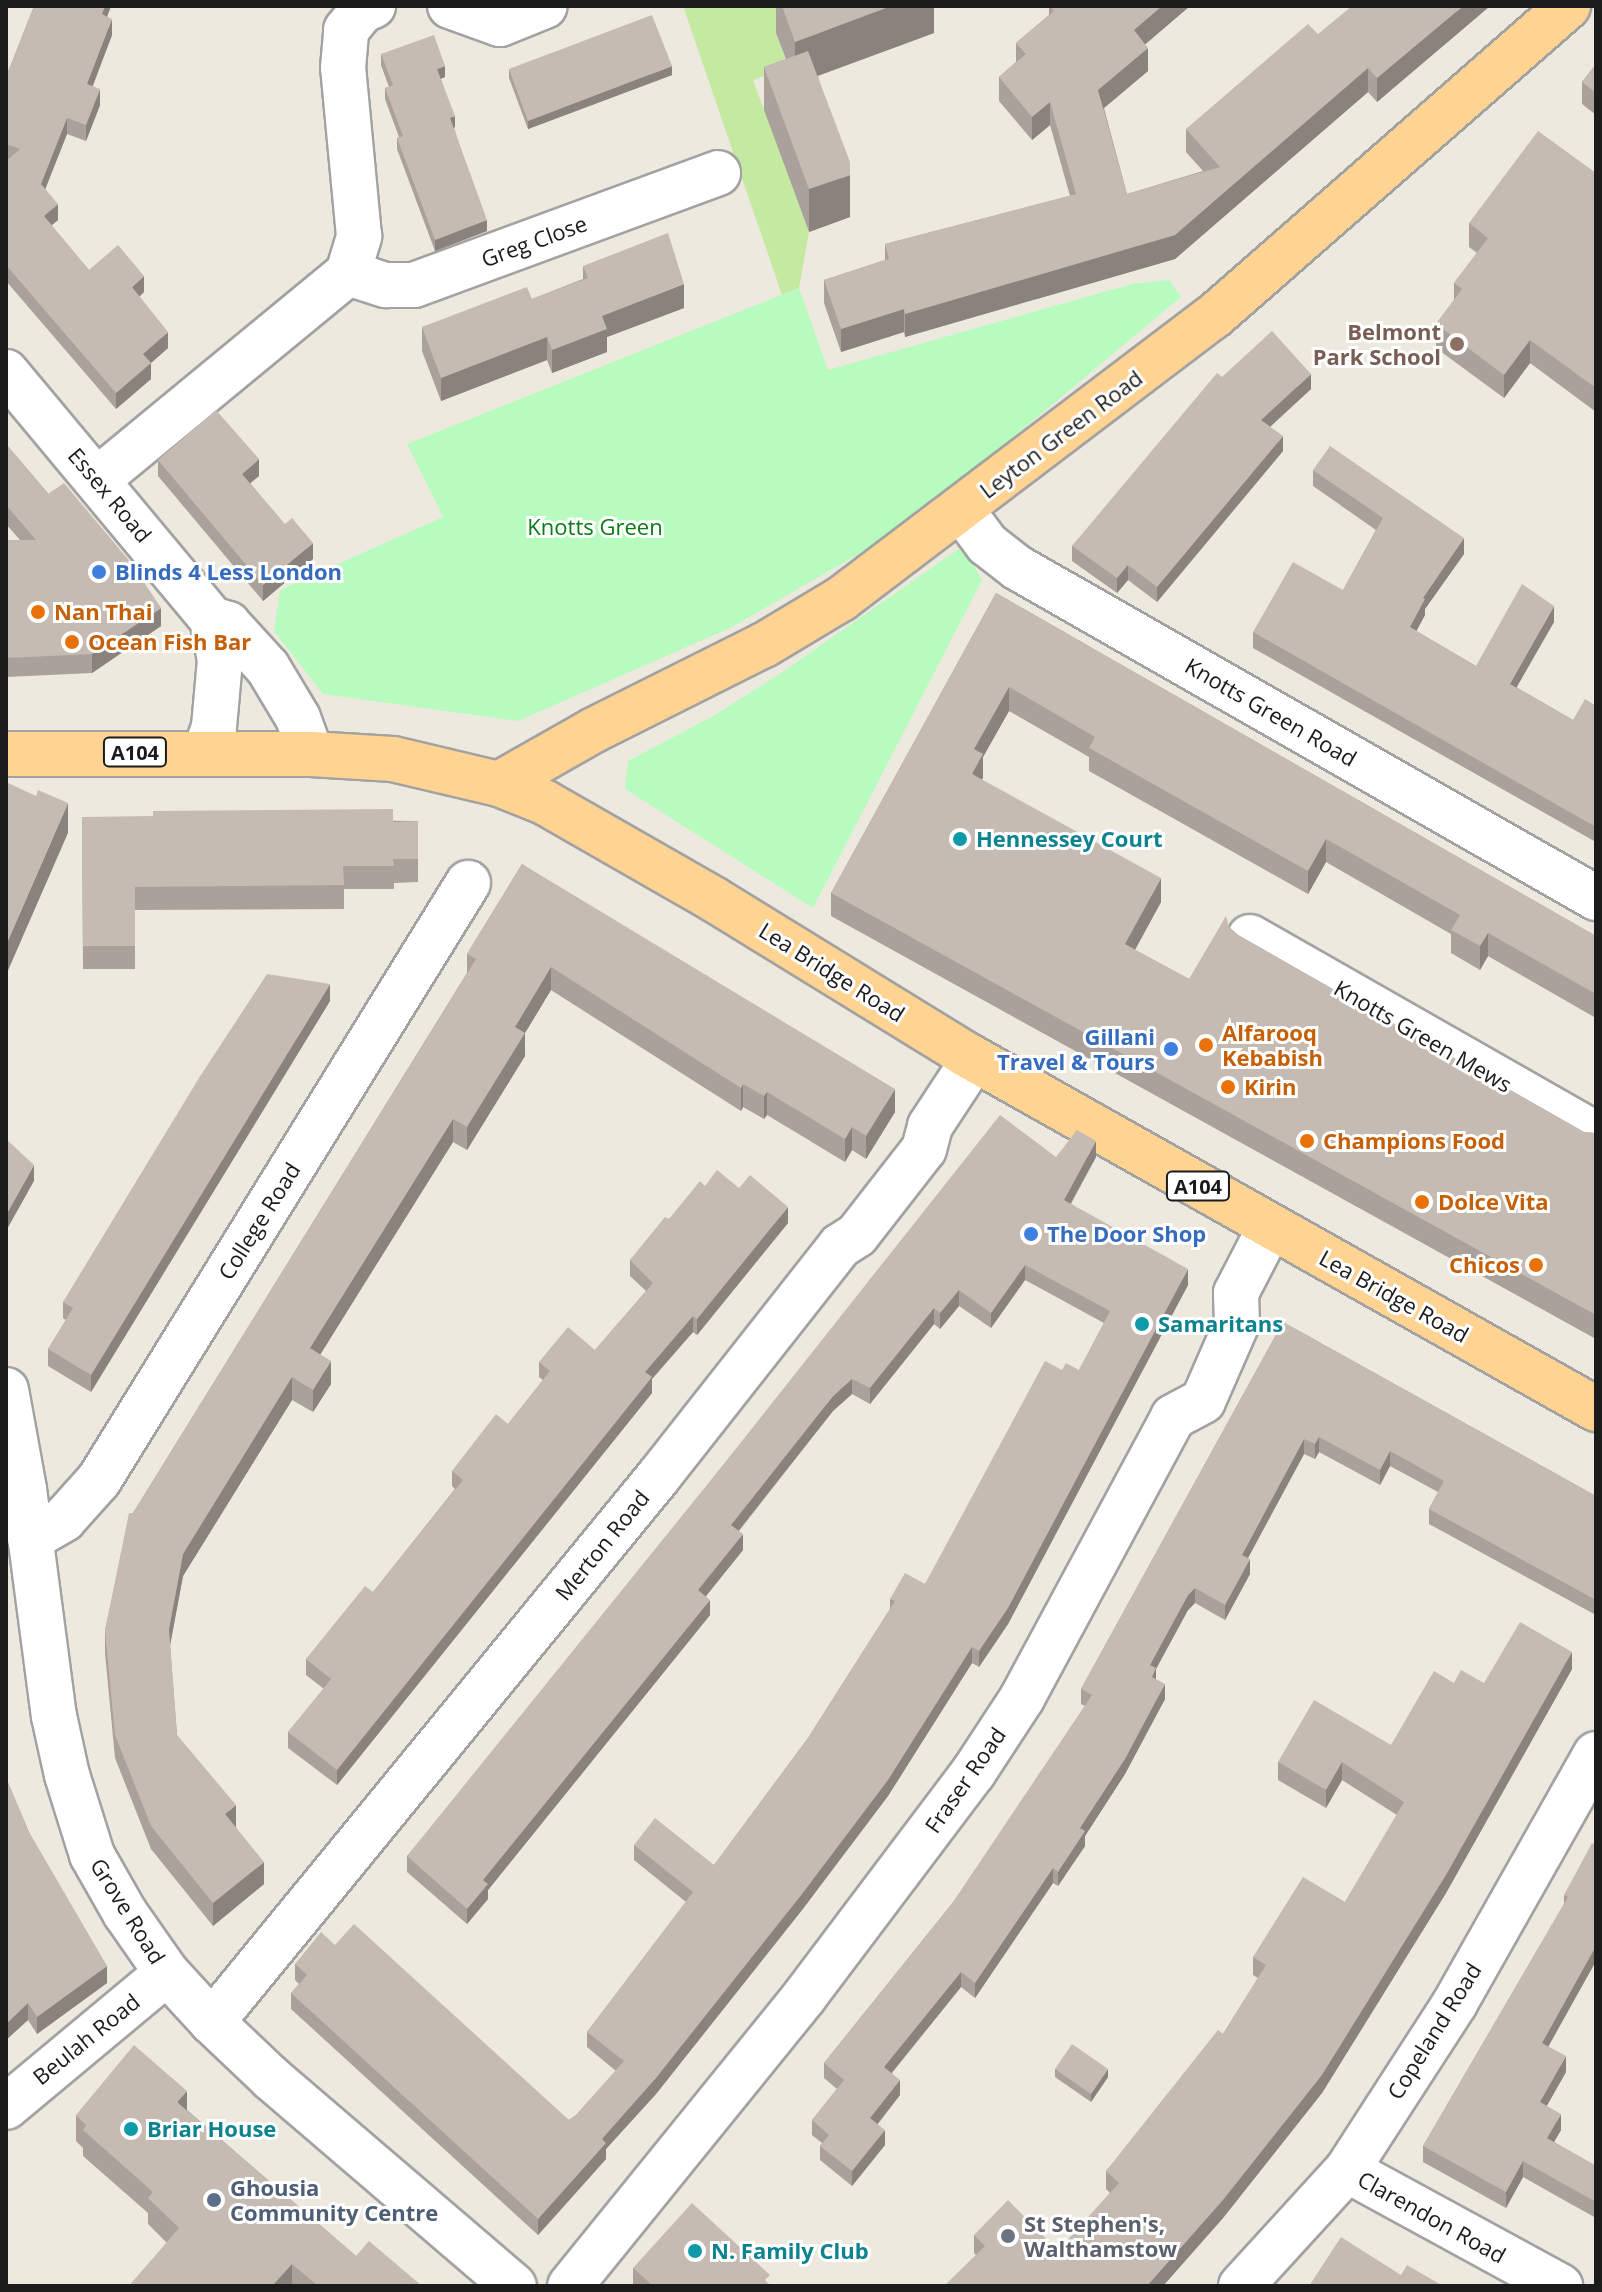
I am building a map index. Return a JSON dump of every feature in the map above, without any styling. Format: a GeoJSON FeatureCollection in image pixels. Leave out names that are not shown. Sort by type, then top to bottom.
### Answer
{"type":"FeatureCollection","features":[{"type":"Feature","properties":{"kind":"main road","name":"Leyton Green Road"},"geometry":{"type":"LineString","coordinates":[[499,784],[569,743],[777,637],[841,599],[1213,317],[1322,218],[1568,6]]}},
{"type":"Feature","properties":{"kind":"main road","name":"Lea Bridge Road"},"geometry":{"type":"LineString","coordinates":[[6,754],[311,754],[393,759],[499,784],[544,802],[715,900],[974,1059],[1596,1409]]}},
{"type":"Feature","properties":{"kind":"street"},"geometry":{"type":"LineString","coordinates":[[450,6],[500,24],[545,6]]}},
{"type":"Feature","properties":{"kind":"street"},"geometry":{"type":"LineString","coordinates":[[98,479],[348,273],[359,236],[343,68],[350,14]]}},
{"type":"Feature","properties":{"kind":"street","name":"Greg Close"},"geometry":{"type":"LineString","coordinates":[[348,273],[386,285],[414,285],[718,173]]}},
{"type":"Feature","properties":{"kind":"street","name":"Essex Road"},"geometry":{"type":"LineString","coordinates":[[6,372],[212,619],[220,660],[214,727],[205,753]]}},
{"type":"Feature","properties":{"kind":"street","name":"Knotts Green Road"},"geometry":{"type":"LineString","coordinates":[[961,509],[987,544],[1018,568],[1596,898]]}},
{"type":"Feature","properties":{"kind":"street","name":"Essex Road"},"geometry":{"type":"LineString","coordinates":[[212,619],[228,624],[285,691],[311,754]]}},
{"type":"Feature","properties":{"kind":"street","name":"College Road"},"geometry":{"type":"LineString","coordinates":[[30,1539],[64,1519],[99,1480],[468,883]]}},
{"type":"Feature","properties":{"kind":"street","name":"Knotts Green Mews"},"geometry":{"type":"LineString","coordinates":[[1250,937],[1596,1134]]}},
{"type":"Feature","properties":{"kind":"street","name":"Merton Road"},"geometry":{"type":"LineString","coordinates":[[212,2022],[659,1476],[840,1246],[857,1235],[924,1149],[930,1126],[974,1059]]}},
{"type":"Feature","properties":{"kind":"street","name":"Fraser Road"},"geometry":{"type":"LineString","coordinates":[[570,2286],[804,1997],[973,1773],[1022,1698],[1173,1417],[1203,1401],[1237,1323],[1236,1293],[1270,1227]]}},
{"type":"Feature","properties":{"kind":"street","name":"Grove Road"},"geometry":{"type":"LineString","coordinates":[[6,1390],[15,1491],[30,1539],[54,1716],[67,1775],[92,1855],[125,1913],[167,1973],[212,2022],[271,2078],[514,2286]]}},
{"type":"Feature","properties":{"kind":"street","name":"Copeland Road"},"geometry":{"type":"LineString","coordinates":[[1241,2286],[1347,2170],[1582,1812],[1596,1754]]}},
{"type":"Feature","properties":{"kind":"street","name":"Beulah Road"},"geometry":{"type":"LineString","coordinates":[[6,2107],[167,1973]]}},
{"type":"Feature","properties":{"kind":"street","name":"Clarendon Road"},"geometry":{"type":"LineString","coordinates":[[1347,2170],[1560,2286]]}},
{"type":"Feature","properties":{"kind":"green space"},"geometry":{"type":"Polygon","coordinates":[[[683,6],[848,6],[776,33],[789,67],[753,80],[809,232],[799,288],[782,295],[683,6]]]}},
{"type":"Feature","properties":{"kind":"green space","name":"Knotts Green"},"geometry":{"type":"Polygon","coordinates":[[[1169,280],[1181,297],[938,500],[864,551],[730,628],[518,721],[323,694],[274,631],[280,590],[443,517],[407,444],[799,288],[828,370],[1132,284],[1169,280]]]}},
{"type":"Feature","properties":{"kind":"green space"},"geometry":{"type":"Polygon","coordinates":[[[963,546],[982,580],[813,908],[625,789],[628,761],[715,715],[784,671],[963,546]]]}},
{"type":"Feature","properties":{"kind":"building"},"geometry":{"type":"Polygon","coordinates":[[[34,6],[105,6],[102,14],[112,19],[87,84],[100,89],[86,125],[67,118],[41,184],[58,204],[44,216],[89,270],[118,245],[144,276],[132,287],[168,332],[143,354],[151,363],[116,393],[6,265],[6,161],[20,149],[6,144],[6,77],[34,6]]]}},
{"type":"Feature","properties":{"kind":"building"},"geometry":{"type":"Polygon","coordinates":[[[782,6],[891,6],[795,42],[782,6]]]}},
{"type":"Feature","properties":{"kind":"building"},"geometry":{"type":"Polygon","coordinates":[[[1050,6],[1162,6],[1134,30],[1148,48],[1098,90],[1127,194],[1220,167],[1186,129],[1308,24],[1318,34],[1352,6],[1463,6],[1377,78],[1368,68],[1175,235],[905,314],[904,309],[841,329],[824,280],[889,259],[885,244],[1076,194],[1050,102],[1032,117],[999,77],[1026,54],[1016,43],[1054,11],[1050,6]]]}},
{"type":"Feature","properties":{"kind":"building"},"geometry":{"type":"Polygon","coordinates":[[[652,15],[672,66],[528,121],[509,69],[652,15]]]}},
{"type":"Feature","properties":{"kind":"building"},"geometry":{"type":"Polygon","coordinates":[[[434,35],[445,66],[437,69],[455,116],[450,118],[487,220],[435,240],[397,138],[403,136],[385,88],[393,85],[381,54],[434,35]]]}},
{"type":"Feature","properties":{"kind":"building"},"geometry":{"type":"Polygon","coordinates":[[[808,51],[850,162],[850,175],[809,189],[764,67],[808,51]]]}},
{"type":"Feature","properties":{"kind":"building"},"geometry":{"type":"Polygon","coordinates":[[[1596,64],[1596,93],[1582,82],[1596,64]]]}},
{"type":"Feature","properties":{"kind":"building"},"geometry":{"type":"Polygon","coordinates":[[[1538,131],[1596,173],[1596,388],[1530,340],[1504,375],[1436,324],[1462,289],[1454,283],[1488,238],[1469,223],[1538,131]]]}},
{"type":"Feature","properties":{"kind":"building"},"geometry":{"type":"Polygon","coordinates":[[[668,233],[684,284],[602,316],[607,329],[552,350],[547,337],[441,378],[422,327],[527,287],[532,299],[588,278],[583,266],[668,233]]]}},
{"type":"Feature","properties":{"kind":"building"},"geometry":{"type":"Polygon","coordinates":[[[1272,331],[1311,374],[1261,420],[1283,436],[1157,587],[1128,565],[1117,578],[1072,546],[1217,373],[1222,377],[1272,331]]]}},
{"type":"Feature","properties":{"kind":"building"},"geometry":{"type":"Polygon","coordinates":[[[216,410],[259,459],[242,474],[285,524],[292,518],[313,543],[263,585],[158,460],[216,410]]]}},
{"type":"Feature","properties":{"kind":"building"},"geometry":{"type":"Polygon","coordinates":[[[6,444],[48,494],[64,483],[132,564],[161,608],[92,654],[6,658],[6,540],[36,540],[6,505],[6,444]]]}},
{"type":"Feature","properties":{"kind":"building"},"geometry":{"type":"Polygon","coordinates":[[[1330,446],[1464,538],[1423,598],[1410,627],[1476,666],[1522,584],[1554,606],[1510,684],[1573,720],[1585,699],[1596,706],[1596,827],[1253,632],[1293,562],[1343,590],[1383,518],[1313,470],[1330,446]]]}},
{"type":"Feature","properties":{"kind":"building"},"geometry":{"type":"Polygon","coordinates":[[[996,593],[1596,936],[1596,994],[1488,933],[1480,946],[1451,930],[1460,915],[1326,839],[1308,871],[1089,748],[1095,737],[1009,687],[974,749],[983,754],[972,774],[1161,878],[1125,944],[1189,979],[1226,916],[1229,927],[1238,935],[1584,1132],[1596,1133],[1596,1315],[831,893],[996,593]]]}},
{"type":"Feature","properties":{"kind":"building"},"geometry":{"type":"Polygon","coordinates":[[[6,782],[36,796],[38,790],[68,803],[6,945],[6,782]]]}},
{"type":"Feature","properties":{"kind":"building"},"geometry":{"type":"Polygon","coordinates":[[[393,809],[393,822],[418,821],[418,859],[393,859],[394,866],[343,866],[344,885],[135,887],[135,946],[83,946],[82,817],[153,816],[153,811],[393,809]]]}},
{"type":"Feature","properties":{"kind":"building"},"geometry":{"type":"Polygon","coordinates":[[[522,864],[895,1089],[866,1136],[852,1127],[845,1139],[767,1092],[764,1096],[743,1084],[741,1088],[551,967],[515,1027],[525,1033],[467,1127],[453,1119],[310,1348],[331,1361],[313,1390],[292,1377],[183,1554],[169,1629],[177,1735],[236,1805],[225,1814],[264,1862],[213,1903],[151,1826],[115,1735],[105,1630],[129,1513],[133,1513],[476,959],[467,954],[522,864]]]}},
{"type":"Feature","properties":{"kind":"building"},"geometry":{"type":"Polygon","coordinates":[[[267,974],[330,984],[91,1375],[48,1349],[73,1308],[63,1302],[199,1078],[267,974]]]}},
{"type":"Feature","properties":{"kind":"building"},"geometry":{"type":"Polygon","coordinates":[[[1000,1115],[1056,1157],[1077,1130],[1096,1141],[1064,1200],[1188,1269],[1008,1608],[979,1651],[972,1647],[888,1780],[802,1894],[656,2078],[602,2139],[606,2143],[538,2219],[291,1993],[307,1975],[295,1964],[321,1932],[335,1945],[354,1924],[569,2120],[624,2061],[587,2032],[693,1892],[634,1845],[655,1818],[714,1865],[808,1738],[895,1601],[890,1599],[905,1573],[925,1584],[1045,1361],[1062,1370],[1066,1363],[1079,1370],[1110,1311],[1025,1265],[991,1313],[959,1290],[940,1313],[934,1308],[870,1388],[852,1379],[833,1396],[731,1525],[743,1534],[698,1590],[710,1600],[483,1880],[488,1884],[467,1909],[407,1856],[719,1470],[1000,1115]]]}},
{"type":"Feature","properties":{"kind":"building"},"geometry":{"type":"Polygon","coordinates":[[[6,1139],[34,1165],[6,1215],[6,1139]]]}},
{"type":"Feature","properties":{"kind":"building"},"geometry":{"type":"Polygon","coordinates":[[[717,1170],[739,1188],[750,1175],[788,1207],[697,1319],[693,1316],[645,1372],[652,1377],[337,1770],[288,1732],[331,1679],[306,1659],[365,1586],[373,1592],[463,1480],[452,1471],[496,1414],[508,1424],[550,1371],[539,1362],[568,1327],[595,1350],[653,1283],[630,1260],[665,1217],[669,1219],[700,1181],[705,1186],[717,1170]]]}},
{"type":"Feature","properties":{"kind":"building"},"geometry":{"type":"Polygon","coordinates":[[[1283,1322],[1596,1496],[1596,1600],[1429,1509],[1444,1481],[1390,1451],[1380,1470],[1319,1437],[1315,1444],[1304,1439],[1242,1555],[1250,1559],[1225,1605],[1195,1588],[1188,1595],[1150,1665],[1156,1668],[1152,1677],[1165,1684],[1125,1759],[1080,1828],[1085,1831],[1058,1872],[1053,1868],[975,1983],[961,1972],[884,2067],[900,2080],[870,2118],[885,2130],[852,2171],[820,2146],[829,2135],[812,2120],[844,2080],[824,2063],[954,1901],[1092,1695],[1081,1689],[1283,1322]]]}},
{"type":"Feature","properties":{"kind":"building"},"geometry":{"type":"Polygon","coordinates":[[[1520,1622],[1572,1652],[1446,1875],[1322,2075],[1223,2200],[1147,2286],[944,2286],[985,2246],[974,2235],[1008,2200],[1058,2251],[1119,2183],[1106,2171],[1218,2030],[1223,2034],[1266,1965],[1253,1957],[1303,1877],[1345,1902],[1404,1802],[1342,1762],[1326,1790],[1278,1762],[1314,1700],[1391,1745],[1434,1671],[1454,1683],[1461,1670],[1484,1683],[1520,1622]]]}},
{"type":"Feature","properties":{"kind":"building"},"geometry":{"type":"Polygon","coordinates":[[[6,1778],[29,1832],[107,1966],[37,2017],[28,2003],[6,2024],[6,1778]]]}},
{"type":"Feature","properties":{"kind":"building"},"geometry":{"type":"Polygon","coordinates":[[[1592,1843],[1596,1845],[1596,1946],[1542,2043],[1566,2056],[1540,2102],[1561,2114],[1547,2138],[1596,2166],[1596,2202],[1523,2161],[1506,2192],[1423,2146],[1568,1897],[1564,1895],[1592,1843]]]}},
{"type":"Feature","properties":{"kind":"building"},"geometry":{"type":"Polygon","coordinates":[[[1072,2044],[1108,2069],[1091,2094],[1055,2069],[1072,2044]]]}},
{"type":"Feature","properties":{"kind":"building"},"geometry":{"type":"Polygon","coordinates":[[[134,2045],[187,2091],[177,2102],[356,2256],[369,2241],[422,2286],[318,2286],[292,2264],[272,2286],[129,2286],[179,2228],[148,2198],[153,2192],[83,2130],[86,2125],[76,2115],[134,2045]]]}},
{"type":"Feature","properties":{"kind":"building","name":"N. Family Club"},"geometry":{"type":"Polygon","coordinates":[[[692,2203],[770,2275],[765,2280],[771,2286],[653,2286],[633,2268],[692,2203]]]}},
{"type":"Feature","properties":{"kind":"building"},"geometry":{"type":"Polygon","coordinates":[[[1341,2237],[1401,2275],[1407,2265],[1443,2286],[1309,2286],[1341,2237]]]}},
{"type":"Feature","properties":{"kind":"place","name":"Belmont Park School"},"geometry":{"type":"Point","coordinates":[1457,344]}},
{"type":"Feature","properties":{"kind":"place","name":"Blinds 4 Less London"},"geometry":{"type":"Point","coordinates":[99,572]}},
{"type":"Feature","properties":{"kind":"place","name":"Nan Thai"},"geometry":{"type":"Point","coordinates":[38,612]}},
{"type":"Feature","properties":{"kind":"place","name":"Ocean Fish Bar"},"geometry":{"type":"Point","coordinates":[72,642]}},
{"type":"Feature","properties":{"kind":"place","name":"Hennessey Court"},"geometry":{"type":"Point","coordinates":[960,839]}},
{"type":"Feature","properties":{"kind":"place","name":"Alfarooq Kebabish"},"geometry":{"type":"Point","coordinates":[1206,1045]}},
{"type":"Feature","properties":{"kind":"place","name":"Gillani Travel & Tours"},"geometry":{"type":"Point","coordinates":[1171,1049]}},
{"type":"Feature","properties":{"kind":"place","name":"Kirin"},"geometry":{"type":"Point","coordinates":[1228,1087]}},
{"type":"Feature","properties":{"kind":"place","name":"Champions Food"},"geometry":{"type":"Point","coordinates":[1307,1141]}},
{"type":"Feature","properties":{"kind":"place","name":"Dolce Vita"},"geometry":{"type":"Point","coordinates":[1422,1202]}},
{"type":"Feature","properties":{"kind":"place","name":"The Door Shop"},"geometry":{"type":"Point","coordinates":[1031,1234]}},
{"type":"Feature","properties":{"kind":"place","name":"Chicos"},"geometry":{"type":"Point","coordinates":[1536,1265]}},
{"type":"Feature","properties":{"kind":"place","name":"Samaritans"},"geometry":{"type":"Point","coordinates":[1142,1324]}},
{"type":"Feature","properties":{"kind":"place","name":"Briar House"},"geometry":{"type":"Point","coordinates":[131,2129]}},
{"type":"Feature","properties":{"kind":"place","name":"Ghousia Community Centre"},"geometry":{"type":"Point","coordinates":[214,2200]}},
{"type":"Feature","properties":{"kind":"place","name":"St Stephen's, Walthamstow"},"geometry":{"type":"Point","coordinates":[1008,2236]}},
{"type":"Feature","properties":{"kind":"place","name":"N. Family Club"},"geometry":{"type":"Point","coordinates":[695,2251]}}]}
